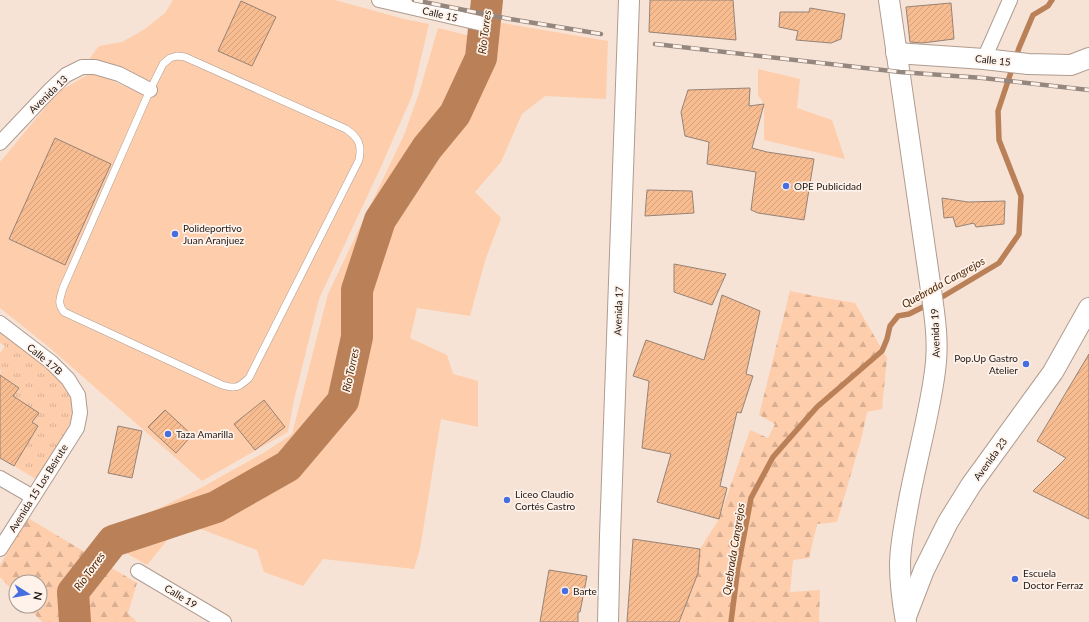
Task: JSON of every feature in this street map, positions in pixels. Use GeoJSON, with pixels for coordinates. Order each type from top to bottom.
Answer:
{"type":"FeatureCollection","features":[{"type":"Feature","properties":{"kind":"main road","name":"Avenida 17"},"geometry":{"type":"LineString","coordinates":[[608,622],[629,0]]}},
{"type":"Feature","properties":{"kind":"main road","name":"Avenida 19"},"geometry":{"type":"LineString","coordinates":[[889,0],[932,290],[937,339],[931,400],[908,503],[902,544],[900,564],[906,620]]}},
{"type":"Feature","properties":{"kind":"main road","name":"Calle 15"},"geometry":{"type":"LineString","coordinates":[[896,53],[986,59],[1028,64],[1071,64],[1089,58]]}},
{"type":"Feature","properties":{"kind":"main road","name":"Avenida 23"},"geometry":{"type":"LineString","coordinates":[[906,620],[924,570],[948,522],[971,485],[1053,372],[1089,308]]}},
{"type":"Feature","properties":{"kind":"street","name":"Calle 15"},"geometry":{"type":"LineString","coordinates":[[379,0],[479,23]]}},
{"type":"Feature","properties":{"kind":"street"},"geometry":{"type":"LineString","coordinates":[[986,59],[1010,0]]}},
{"type":"Feature","properties":{"kind":"street","name":"Avenida 13"},"geometry":{"type":"LineString","coordinates":[[0,143],[66,75],[82,67],[95,67],[119,74],[150,90]]}},
{"type":"Feature","properties":{"kind":"street","name":"Calle 17B"},"geometry":{"type":"LineString","coordinates":[[0,323],[51,362],[68,378],[78,395],[80,413],[77,428]]}},
{"type":"Feature","properties":{"kind":"street","name":"Avenida 15 Los Beirute"},"geometry":{"type":"LineString","coordinates":[[0,549],[77,428]]}},
{"type":"Feature","properties":{"kind":"street"},"geometry":{"type":"LineString","coordinates":[[0,478],[33,497]]}},
{"type":"Feature","properties":{"kind":"street","name":"Calle 19"},"geometry":{"type":"LineString","coordinates":[[138,571],[224,622]]}},
{"type":"Feature","properties":{"kind":"lane"},"geometry":{"type":"LineString","coordinates":[[177,56],[184,57],[346,129],[354,135],[360,144],[361,152],[359,160],[249,378],[241,385],[231,388],[64,312],[60,306],[63,288],[150,90],[163,64],[170,58],[177,56]]}},
{"type":"Feature","properties":{"kind":"green space","name":"Polideportivo Juan Aranjuez"},"geometry":{"type":"Polygon","coordinates":[[[173,0],[335,0],[404,19],[429,24],[412,96],[380,169],[319,299],[294,400],[288,432],[202,481],[50,348],[0,308],[0,162],[58,92],[89,74],[104,77],[142,94],[87,62],[99,46],[122,42],[145,29],[165,13],[173,0]]]}},
{"type":"Feature","properties":{"kind":"green space"},"geometry":{"type":"Polygon","coordinates":[[[497,22],[608,41],[606,99],[545,96],[522,114],[501,162],[475,192],[501,218],[485,261],[470,316],[417,308],[410,338],[447,355],[453,374],[478,381],[478,427],[441,419],[420,549],[414,569],[323,559],[303,586],[264,572],[257,550],[182,522],[147,565],[107,542],[118,528],[199,489],[265,452],[292,434],[328,294],[404,135],[419,93],[438,28],[495,42],[497,22]]]}},
{"type":"Feature","properties":{"kind":"green space"},"geometry":{"type":"Polygon","coordinates":[[[758,69],[800,79],[797,108],[832,120],[845,159],[764,140],[764,104],[758,95],[758,69]]]}},
{"type":"Feature","properties":{"kind":"green space"},"geometry":{"type":"Polygon","coordinates":[[[790,291],[855,303],[887,358],[882,409],[867,412],[862,436],[837,522],[817,524],[809,558],[793,560],[790,592],[820,590],[820,622],[679,622],[698,573],[700,549],[719,519],[750,430],[768,438],[775,424],[759,415],[790,291]]]}},
{"type":"Feature","properties":{"kind":"green space"},"geometry":{"type":"Polygon","coordinates":[[[0,328],[59,377],[73,396],[76,411],[73,426],[39,481],[14,466],[38,426],[32,422],[38,413],[13,396],[19,388],[0,375],[0,353],[5,346],[0,343],[0,328]]]}},
{"type":"Feature","properties":{"kind":"green space"},"geometry":{"type":"Polygon","coordinates":[[[28,518],[137,583],[128,613],[137,622],[42,622],[34,614],[48,614],[48,574],[8,574],[8,586],[0,577],[0,565],[28,518]]]}},
{"type":"Feature","properties":{"kind":"building"},"geometry":{"type":"Polygon","coordinates":[[[650,0],[733,0],[736,40],[649,32],[650,0]]]}},
{"type":"Feature","properties":{"kind":"building"},"geometry":{"type":"Polygon","coordinates":[[[241,1],[276,17],[252,66],[218,51],[241,1]]]}},
{"type":"Feature","properties":{"kind":"building"},"geometry":{"type":"Polygon","coordinates":[[[951,3],[954,39],[922,43],[910,42],[906,7],[951,3]]]}},
{"type":"Feature","properties":{"kind":"building"},"geometry":{"type":"Polygon","coordinates":[[[810,8],[845,14],[841,39],[831,43],[796,40],[798,31],[779,27],[780,12],[809,12],[810,8]]]}},
{"type":"Feature","properties":{"kind":"building"},"geometry":{"type":"Polygon","coordinates":[[[750,88],[749,106],[764,104],[752,148],[767,152],[814,159],[804,220],[758,213],[751,210],[756,172],[707,164],[709,142],[685,136],[681,112],[688,90],[750,88]]]}},
{"type":"Feature","properties":{"kind":"building"},"geometry":{"type":"Polygon","coordinates":[[[55,138],[111,164],[65,265],[9,239],[55,138]]]}},
{"type":"Feature","properties":{"kind":"building"},"geometry":{"type":"Polygon","coordinates":[[[647,190],[692,191],[694,213],[645,216],[647,190]]]}},
{"type":"Feature","properties":{"kind":"building"},"geometry":{"type":"Polygon","coordinates":[[[942,198],[968,202],[1005,201],[1004,224],[976,227],[974,223],[956,227],[953,217],[944,218],[942,198]]]}},
{"type":"Feature","properties":{"kind":"building"},"geometry":{"type":"Polygon","coordinates":[[[674,264],[726,274],[712,305],[674,292],[674,264]]]}},
{"type":"Feature","properties":{"kind":"building"},"geometry":{"type":"Polygon","coordinates":[[[722,295],[760,311],[746,374],[753,376],[741,413],[737,412],[720,486],[727,488],[719,519],[657,502],[671,454],[642,448],[649,381],[633,376],[646,340],[704,360],[722,295]]]}},
{"type":"Feature","properties":{"kind":"building"},"geometry":{"type":"Polygon","coordinates":[[[1089,354],[1089,519],[1033,491],[1066,458],[1037,441],[1089,354]]]}},
{"type":"Feature","properties":{"kind":"building"},"geometry":{"type":"Polygon","coordinates":[[[0,375],[19,388],[13,396],[39,413],[32,422],[38,426],[14,466],[0,458],[0,375]]]}},
{"type":"Feature","properties":{"kind":"building"},"geometry":{"type":"Polygon","coordinates":[[[264,400],[285,427],[255,450],[234,424],[264,400]]]}},
{"type":"Feature","properties":{"kind":"building"},"geometry":{"type":"Polygon","coordinates":[[[165,410],[192,435],[176,453],[148,427],[165,410]]]}},
{"type":"Feature","properties":{"kind":"building"},"geometry":{"type":"Polygon","coordinates":[[[118,426],[142,431],[132,478],[108,473],[118,426]]]}},
{"type":"Feature","properties":{"kind":"building"},"geometry":{"type":"Polygon","coordinates":[[[633,539],[700,549],[698,573],[679,622],[627,622],[633,539]]]}},
{"type":"Feature","properties":{"kind":"building","name":"Barte"},"geometry":{"type":"Polygon","coordinates":[[[549,570],[587,576],[580,612],[578,612],[578,622],[540,622],[549,570]]]}},
{"type":"Feature","properties":{"kind":"waterway","name":"Río Torres"},"geometry":{"type":"LineString","coordinates":[[75,622],[73,592],[113,541],[216,507],[288,466],[343,401],[357,337],[357,290],[380,220],[427,148],[455,114],[481,58],[487,0]]}},
{"type":"Feature","properties":{"kind":"waterway","name":"Quebrada Cangrejos"},"geometry":{"type":"LineString","coordinates":[[937,300],[999,263],[1019,234],[1021,196],[999,140],[998,111],[1019,48],[1033,15],[1048,6],[1052,0]]}},
{"type":"Feature","properties":{"kind":"waterway","name":"Quebrada Cangrejos"},"geometry":{"type":"LineString","coordinates":[[731,622],[738,567],[751,498],[773,457],[817,407],[882,351],[890,326],[898,316],[909,314],[929,304]]}},
{"type":"Feature","properties":{"kind":"railway"},"geometry":{"type":"LineString","coordinates":[[414,0],[510,19],[601,34]]}},
{"type":"Feature","properties":{"kind":"railway"},"geometry":{"type":"LineString","coordinates":[[655,44],[900,72],[983,78],[1089,90]]}},
{"type":"Feature","properties":{"kind":"place","name":"OPE Publicidad"},"geometry":{"type":"Point","coordinates":[786,186]}},
{"type":"Feature","properties":{"kind":"place","name":"Polideportivo Juan Aranjuez"},"geometry":{"type":"Point","coordinates":[175,234]}},
{"type":"Feature","properties":{"kind":"place","name":"Pop.Up Gastro Atelier"},"geometry":{"type":"Point","coordinates":[1026,364]}},
{"type":"Feature","properties":{"kind":"place","name":"Taza Amarilla"},"geometry":{"type":"Point","coordinates":[168,434]}},
{"type":"Feature","properties":{"kind":"place","name":"Liceo Claudio Cortés Castro"},"geometry":{"type":"Point","coordinates":[507,500]}},
{"type":"Feature","properties":{"kind":"place","name":"Escuela Doctor Ferraz"},"geometry":{"type":"Point","coordinates":[1015,579]}},
{"type":"Feature","properties":{"kind":"place","name":"Barte"},"geometry":{"type":"Point","coordinates":[565,591]}}]}
